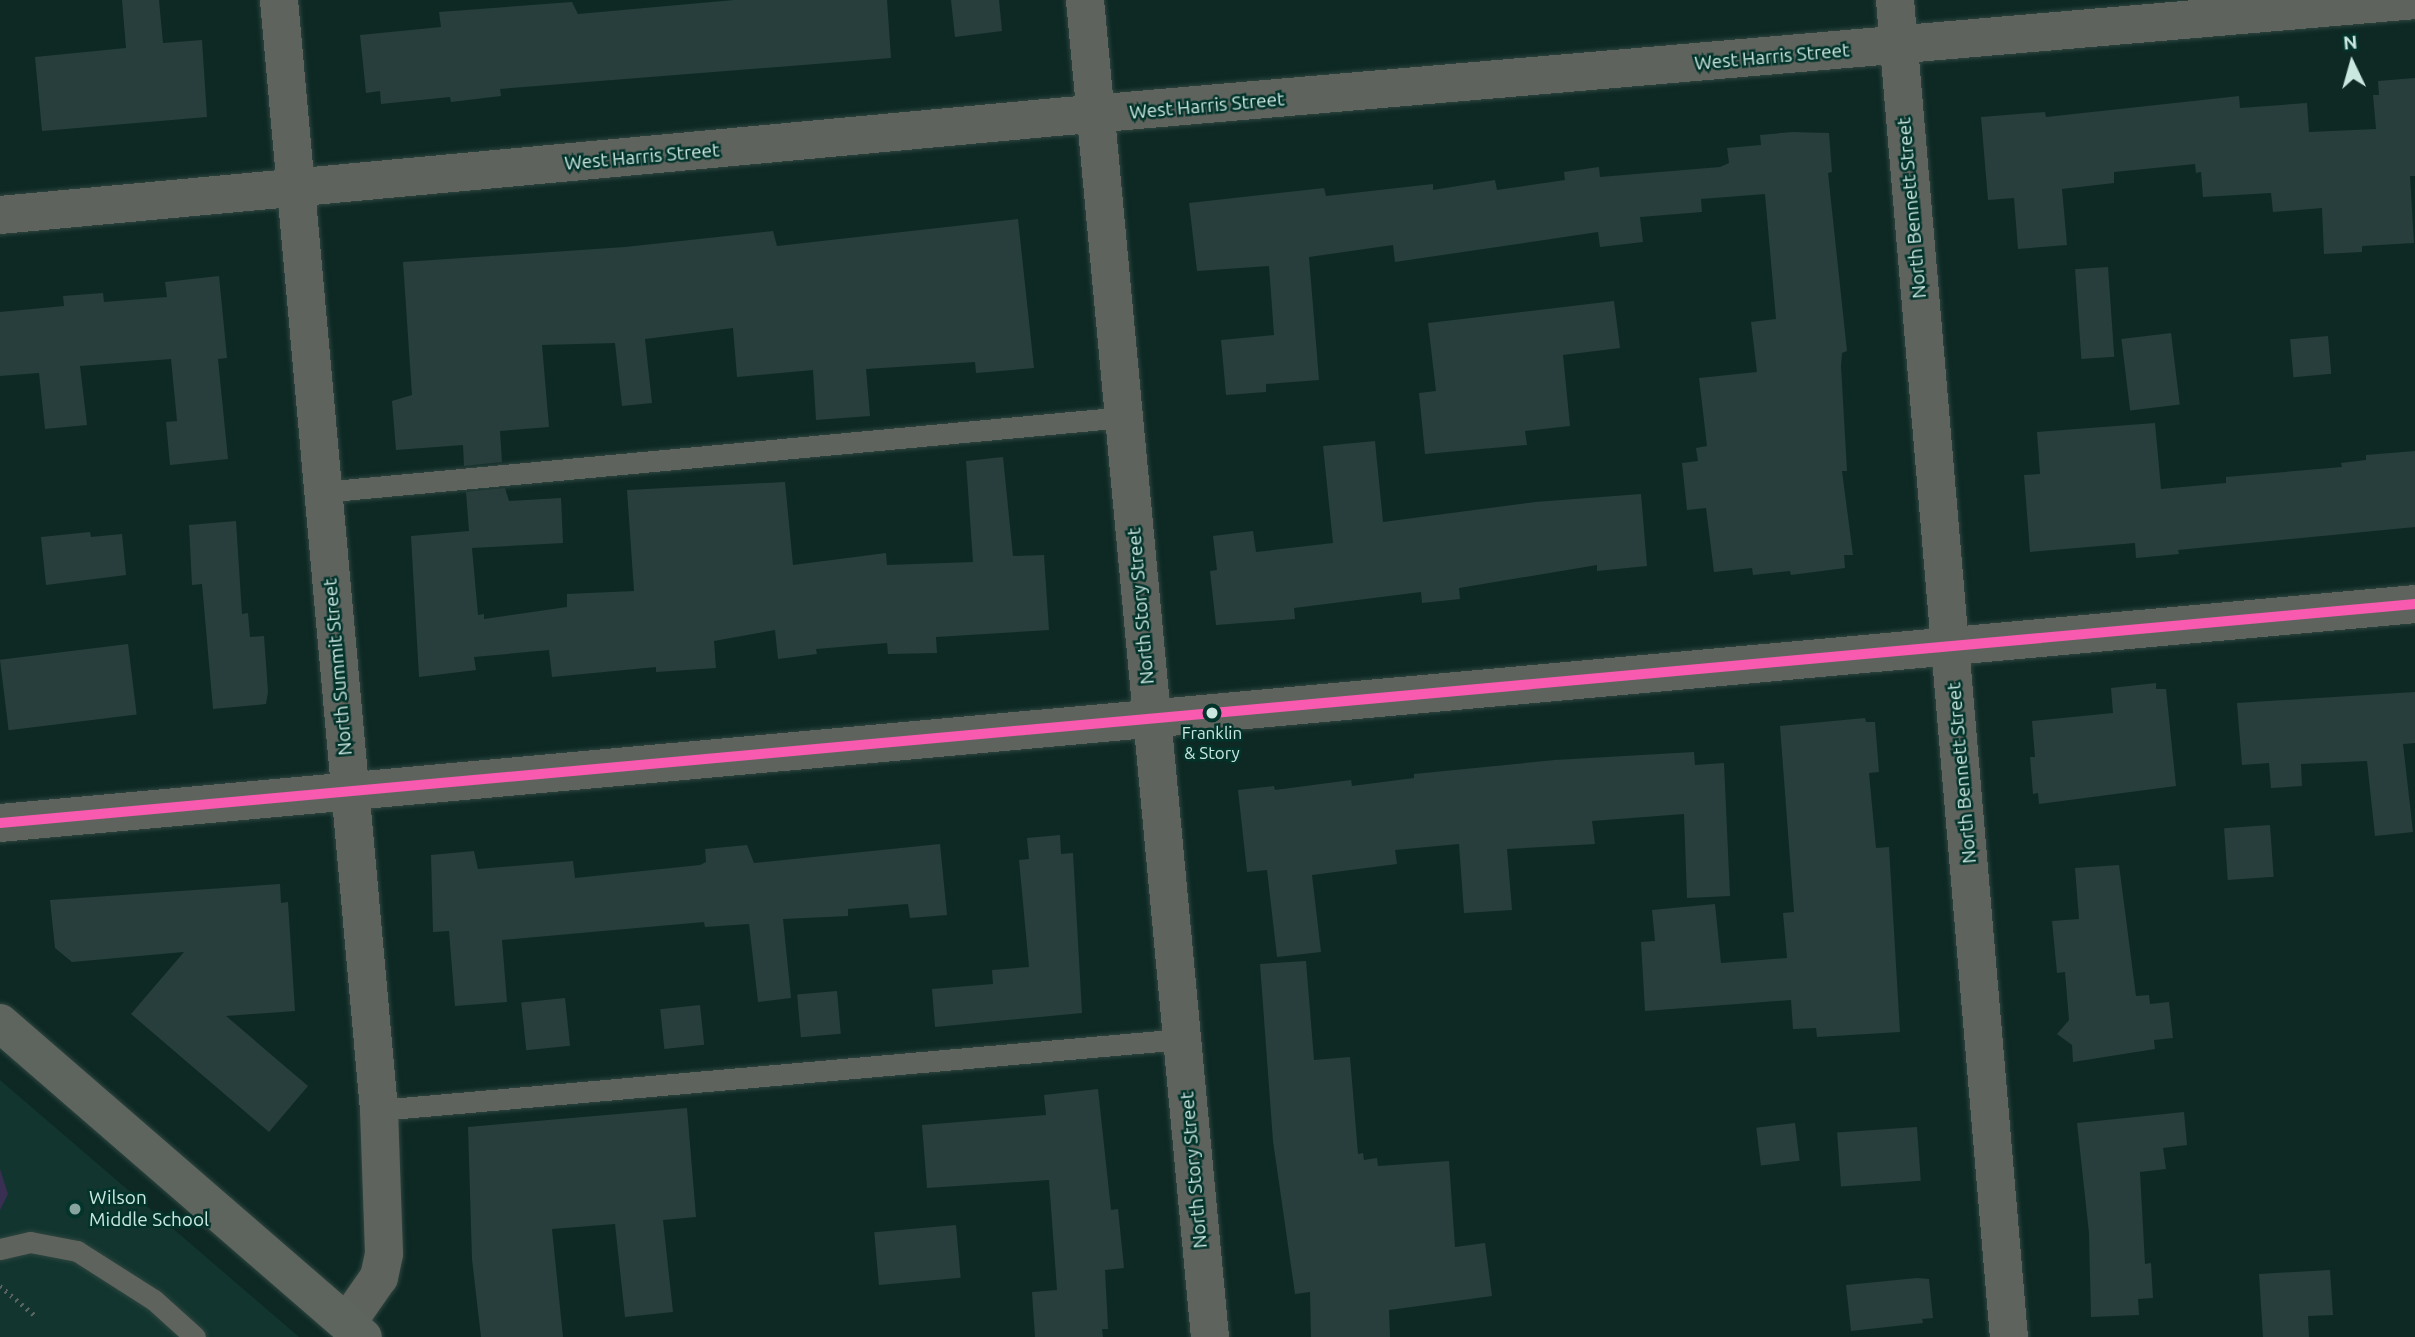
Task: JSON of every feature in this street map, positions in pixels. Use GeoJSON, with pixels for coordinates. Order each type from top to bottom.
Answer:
{"type":"FeatureCollection","features":[{"type":"Feature","properties":{"kind":"main road"},"geometry":{"type":"LineString","coordinates":[[0,1023],[355,1330]]}},
{"type":"Feature","properties":{"kind":"street","name":"North Summit Street"},"geometry":{"type":"LineString","coordinates":[[279,0],[380,1110],[384,1254],[379,1277],[355,1330]]}},
{"type":"Feature","properties":{"kind":"street","name":"North Story Street"},"geometry":{"type":"LineString","coordinates":[[1085,0],[1210,1337]]}},
{"type":"Feature","properties":{"kind":"street","name":"North Bennett Street"},"geometry":{"type":"LineString","coordinates":[[1895,0],[2009,1337]]}},
{"type":"Feature","properties":{"kind":"street","name":"West Harris Street"},"geometry":{"type":"LineString","coordinates":[[0,215],[1096,115],[2415,0]]}},
{"type":"Feature","properties":{"kind":"street"},"geometry":{"type":"LineString","coordinates":[[0,823],[2415,604]]}},
{"type":"Feature","properties":{"kind":"lane"},"geometry":{"type":"LineString","coordinates":[[322,492],[1124,417]]}},
{"type":"Feature","properties":{"kind":"lane"},"geometry":{"type":"LineString","coordinates":[[380,1110],[1182,1039]]}},
{"type":"Feature","properties":{"kind":"lane"},"geometry":{"type":"LineString","coordinates":[[0,1249],[30,1242],[77,1251],[154,1300],[195,1337]]}},
{"type":"Feature","properties":{"kind":"path"},"geometry":{"type":"LineString","coordinates":[[0,1286],[37,1317]]}},
{"type":"Feature","properties":{"kind":"shaded area","name":"Wilson Middle School"},"geometry":{"type":"Polygon","coordinates":[[[0,1080],[299,1337],[0,1337],[0,1080]]]}},
{"type":"Feature","properties":{"kind":"shaded area"},"geometry":{"type":"Polygon","coordinates":[[[0,1169],[8,1194],[0,1210],[0,1169]]]}},
{"type":"Feature","properties":{"kind":"building"},"geometry":{"type":"Polygon","coordinates":[[[122,0],[159,0],[163,43],[202,40],[207,117],[42,131],[35,57],[126,48],[122,0]]]}},
{"type":"Feature","properties":{"kind":"building"},"geometry":{"type":"Polygon","coordinates":[[[734,0],[887,0],[891,58],[500,89],[501,96],[451,102],[450,97],[381,104],[380,91],[366,93],[360,35],[441,27],[439,12],[572,2],[578,14],[734,0]]]}},
{"type":"Feature","properties":{"kind":"building"},"geometry":{"type":"Polygon","coordinates":[[[951,0],[999,0],[1002,31],[955,37],[951,0]]]}},
{"type":"Feature","properties":{"kind":"building"},"geometry":{"type":"Polygon","coordinates":[[[2415,78],[2415,176],[2410,176],[2414,243],[2362,246],[2362,252],[2324,254],[2322,208],[2273,212],[2271,193],[2203,197],[2201,172],[2196,173],[2195,164],[2114,172],[2114,183],[2062,189],[2067,245],[2018,249],[2014,198],[1988,200],[1981,117],[2045,112],[2046,117],[2239,96],[2240,108],[2307,103],[2309,132],[2376,129],[2373,95],[2379,95],[2378,81],[2415,78]]]}},
{"type":"Feature","properties":{"kind":"building"},"geometry":{"type":"Polygon","coordinates":[[[1829,133],[1832,172],[1828,173],[1847,351],[1842,353],[1841,366],[1847,471],[1842,471],[1853,555],[1844,555],[1845,568],[1791,575],[1790,571],[1753,575],[1752,568],[1714,572],[1706,508],[1687,510],[1682,463],[1698,461],[1696,448],[1707,446],[1699,378],[1757,372],[1751,322],[1776,319],[1765,194],[1701,199],[1702,212],[1640,217],[1643,242],[1600,247],[1598,232],[1395,262],[1393,245],[1309,257],[1319,380],[1266,384],[1266,392],[1226,395],[1221,340],[1274,335],[1269,266],[1197,271],[1189,203],[1324,188],[1326,196],[1433,184],[1433,190],[1495,180],[1497,190],[1565,180],[1564,172],[1599,167],[1600,177],[1720,167],[1729,163],[1727,148],[1761,145],[1760,135],[1829,133]]]}},
{"type":"Feature","properties":{"kind":"building"},"geometry":{"type":"Polygon","coordinates":[[[1018,219],[1034,368],[976,373],[975,362],[866,369],[870,416],[816,420],[813,370],[737,377],[733,328],[645,339],[652,403],[622,406],[615,343],[542,345],[549,427],[500,431],[502,462],[464,466],[463,445],[396,450],[392,401],[412,395],[403,262],[625,247],[773,231],[777,246],[1018,219]]]}},
{"type":"Feature","properties":{"kind":"building"},"geometry":{"type":"Polygon","coordinates":[[[2108,267],[2114,357],[2081,359],[2075,269],[2108,267]]]}},
{"type":"Feature","properties":{"kind":"building"},"geometry":{"type":"Polygon","coordinates":[[[219,276],[227,358],[218,359],[228,459],[170,465],[166,422],[177,421],[171,359],[80,366],[87,425],[45,429],[39,373],[0,376],[0,312],[64,306],[63,296],[103,293],[104,302],[167,297],[165,282],[219,276]]]}},
{"type":"Feature","properties":{"kind":"building"},"geometry":{"type":"Polygon","coordinates":[[[1614,301],[1620,348],[1563,355],[1570,426],[1525,431],[1527,445],[1425,454],[1419,393],[1436,391],[1428,323],[1614,301]]]}},
{"type":"Feature","properties":{"kind":"building"},"geometry":{"type":"Polygon","coordinates":[[[2171,333],[2180,404],[2130,411],[2121,339],[2171,333]]]}},
{"type":"Feature","properties":{"kind":"building"},"geometry":{"type":"Polygon","coordinates":[[[2328,336],[2331,374],[2293,377],[2290,339],[2328,336]]]}},
{"type":"Feature","properties":{"kind":"building"},"geometry":{"type":"Polygon","coordinates":[[[2155,423],[2161,489],[2226,483],[2226,477],[2342,467],[2341,463],[2366,460],[2366,455],[2415,451],[2415,527],[2178,550],[2179,554],[2136,558],[2135,543],[2030,552],[2024,475],[2040,474],[2037,432],[2155,423]]]}},
{"type":"Feature","properties":{"kind":"building"},"geometry":{"type":"Polygon","coordinates":[[[1375,441],[1383,522],[1535,502],[1641,494],[1647,566],[1597,571],[1597,565],[1459,588],[1460,599],[1422,603],[1421,592],[1294,608],[1295,619],[1216,625],[1210,571],[1217,570],[1213,536],[1253,531],[1256,552],[1333,543],[1323,446],[1375,441]]]}},
{"type":"Feature","properties":{"kind":"building"},"geometry":{"type":"Polygon","coordinates":[[[1003,457],[1013,556],[1044,555],[1049,630],[936,637],[937,653],[888,654],[887,643],[816,649],[817,654],[778,659],[775,630],[714,641],[716,668],[656,672],[656,667],[552,677],[549,650],[474,657],[476,670],[419,677],[411,536],[469,531],[466,492],[505,488],[509,501],[561,498],[563,543],[472,548],[478,615],[484,614],[484,619],[567,607],[567,594],[634,591],[627,490],[785,482],[793,565],[886,553],[887,565],[973,562],[966,461],[1003,457]]]}},
{"type":"Feature","properties":{"kind":"building"},"geometry":{"type":"Polygon","coordinates":[[[236,521],[242,614],[248,613],[250,637],[264,636],[268,692],[266,704],[213,709],[202,584],[192,585],[189,525],[236,521]]]}},
{"type":"Feature","properties":{"kind":"building"},"geometry":{"type":"Polygon","coordinates":[[[90,532],[91,537],[122,534],[126,575],[46,585],[41,537],[90,532]]]}},
{"type":"Feature","properties":{"kind":"building"},"geometry":{"type":"Polygon","coordinates":[[[128,644],[137,714],[9,730],[0,660],[128,644]]]}},
{"type":"Feature","properties":{"kind":"building"},"geometry":{"type":"Polygon","coordinates":[[[2156,683],[2156,689],[2166,689],[2176,786],[2039,804],[2038,793],[2033,794],[2030,757],[2035,757],[2032,721],[2113,713],[2111,688],[2156,683]]]}},
{"type":"Feature","properties":{"kind":"building"},"geometry":{"type":"Polygon","coordinates":[[[2415,692],[2415,743],[2403,744],[2413,832],[2375,836],[2367,761],[2301,764],[2302,786],[2271,788],[2269,763],[2242,765],[2237,703],[2415,692]]]}},
{"type":"Feature","properties":{"kind":"building"},"geometry":{"type":"Polygon","coordinates":[[[1865,718],[1866,722],[1875,722],[1879,772],[1869,773],[1876,848],[1889,847],[1900,1032],[1817,1037],[1816,1028],[1793,1029],[1791,1000],[1645,1011],[1641,942],[1655,941],[1652,910],[1715,904],[1721,963],[1787,958],[1783,913],[1794,912],[1780,726],[1865,718]]]}},
{"type":"Feature","properties":{"kind":"building"},"geometry":{"type":"Polygon","coordinates":[[[1694,752],[1695,765],[1724,763],[1730,896],[1687,898],[1684,814],[1592,821],[1595,844],[1507,849],[1512,910],[1464,913],[1459,844],[1395,850],[1397,864],[1312,875],[1321,952],[1277,957],[1267,870],[1247,872],[1238,790],[1274,786],[1275,790],[1351,780],[1352,786],[1414,778],[1414,774],[1555,760],[1694,752]]]}},
{"type":"Feature","properties":{"kind":"building"},"geometry":{"type":"Polygon","coordinates":[[[2270,825],[2274,877],[2228,880],[2224,828],[2270,825]]]}},
{"type":"Feature","properties":{"kind":"building"},"geometry":{"type":"Polygon","coordinates":[[[1060,835],[1061,854],[1073,853],[1082,1013],[935,1027],[932,989],[993,984],[992,970],[1029,967],[1019,860],[1029,859],[1027,838],[1060,835]]]}},
{"type":"Feature","properties":{"kind":"building"},"geometry":{"type":"Polygon","coordinates":[[[940,844],[947,915],[910,918],[908,904],[848,909],[848,916],[783,919],[791,998],[758,1002],[749,924],[705,927],[704,922],[502,940],[507,1002],[455,1006],[449,931],[433,932],[431,855],[474,851],[478,869],[573,861],[575,878],[700,865],[706,862],[705,849],[747,845],[754,863],[940,844]]]}},
{"type":"Feature","properties":{"kind":"building"},"geometry":{"type":"Polygon","coordinates":[[[2119,865],[2136,996],[2149,995],[2150,1004],[2169,1002],[2173,1038],[2154,1040],[2155,1049],[2073,1062],[2072,1045],[2057,1034],[2069,1020],[2065,972],[2057,973],[2052,921],[2079,919],[2075,868],[2119,865]]]}},
{"type":"Feature","properties":{"kind":"building"},"geometry":{"type":"Polygon","coordinates":[[[280,884],[281,903],[288,902],[295,1011],[226,1016],[308,1086],[269,1132],[131,1014],[184,952],[72,962],[55,948],[50,900],[280,884]]]}},
{"type":"Feature","properties":{"kind":"building"},"geometry":{"type":"Polygon","coordinates":[[[1306,961],[1314,1060],[1350,1057],[1358,1154],[1363,1153],[1364,1160],[1377,1158],[1378,1166],[1449,1161],[1455,1247],[1485,1243],[1492,1296],[1389,1310],[1390,1337],[1311,1337],[1310,1292],[1295,1294],[1273,1141],[1260,964],[1306,961]]]}},
{"type":"Feature","properties":{"kind":"building"},"geometry":{"type":"Polygon","coordinates":[[[837,991],[841,1034],[801,1037],[797,994],[837,991]]]}},
{"type":"Feature","properties":{"kind":"building"},"geometry":{"type":"Polygon","coordinates":[[[565,998],[570,1046],[526,1050],[521,1003],[565,998]]]}},
{"type":"Feature","properties":{"kind":"building"},"geometry":{"type":"Polygon","coordinates":[[[700,1005],[704,1045],[664,1049],[660,1009],[700,1005]]]}},
{"type":"Feature","properties":{"kind":"building"},"geometry":{"type":"Polygon","coordinates":[[[1098,1089],[1111,1210],[1118,1209],[1124,1268],[1105,1270],[1108,1329],[1102,1329],[1103,1337],[1035,1337],[1032,1292],[1057,1290],[1049,1180],[927,1188],[922,1125],[1046,1115],[1044,1095],[1098,1089]]]}},
{"type":"Feature","properties":{"kind":"building"},"geometry":{"type":"Polygon","coordinates":[[[687,1108],[696,1217],[663,1220],[673,1312],[625,1317],[615,1224],[552,1229],[563,1337],[481,1337],[472,1259],[468,1127],[687,1108]]]}},
{"type":"Feature","properties":{"kind":"building"},"geometry":{"type":"Polygon","coordinates":[[[2184,1112],[2187,1145],[2163,1148],[2166,1169],[2140,1172],[2145,1264],[2151,1263],[2153,1298],[2138,1299],[2139,1315],[2091,1317],[2089,1233],[2077,1123],[2184,1112]]]}},
{"type":"Feature","properties":{"kind":"building"},"geometry":{"type":"Polygon","coordinates":[[[1795,1123],[1800,1161],[1761,1165],[1756,1128],[1795,1123]]]}},
{"type":"Feature","properties":{"kind":"building"},"geometry":{"type":"Polygon","coordinates":[[[1917,1127],[1921,1181],[1841,1186],[1837,1133],[1917,1127]]]}},
{"type":"Feature","properties":{"kind":"building"},"geometry":{"type":"Polygon","coordinates":[[[956,1225],[961,1278],[879,1285],[874,1232],[956,1225]]]}},
{"type":"Feature","properties":{"kind":"building"},"geometry":{"type":"Polygon","coordinates":[[[2330,1270],[2333,1315],[2308,1316],[2309,1337],[2263,1337],[2259,1274],[2330,1270]]]}},
{"type":"Feature","properties":{"kind":"building"},"geometry":{"type":"Polygon","coordinates":[[[1929,1279],[1933,1318],[1922,1319],[1923,1323],[1851,1331],[1846,1285],[1929,1279]]]}},
{"type":"Feature","properties":{"kind":"transit line"},"geometry":{"type":"LineString","coordinates":[[0,823],[2415,604]]}},
{"type":"Feature","properties":{"kind":"place","name":"Franklin & Story"},"geometry":{"type":"Point","coordinates":[1212,713]}},
{"type":"Feature","properties":{"kind":"place","name":"Wilson Middle School"},"geometry":{"type":"Point","coordinates":[75,1209]}}]}
